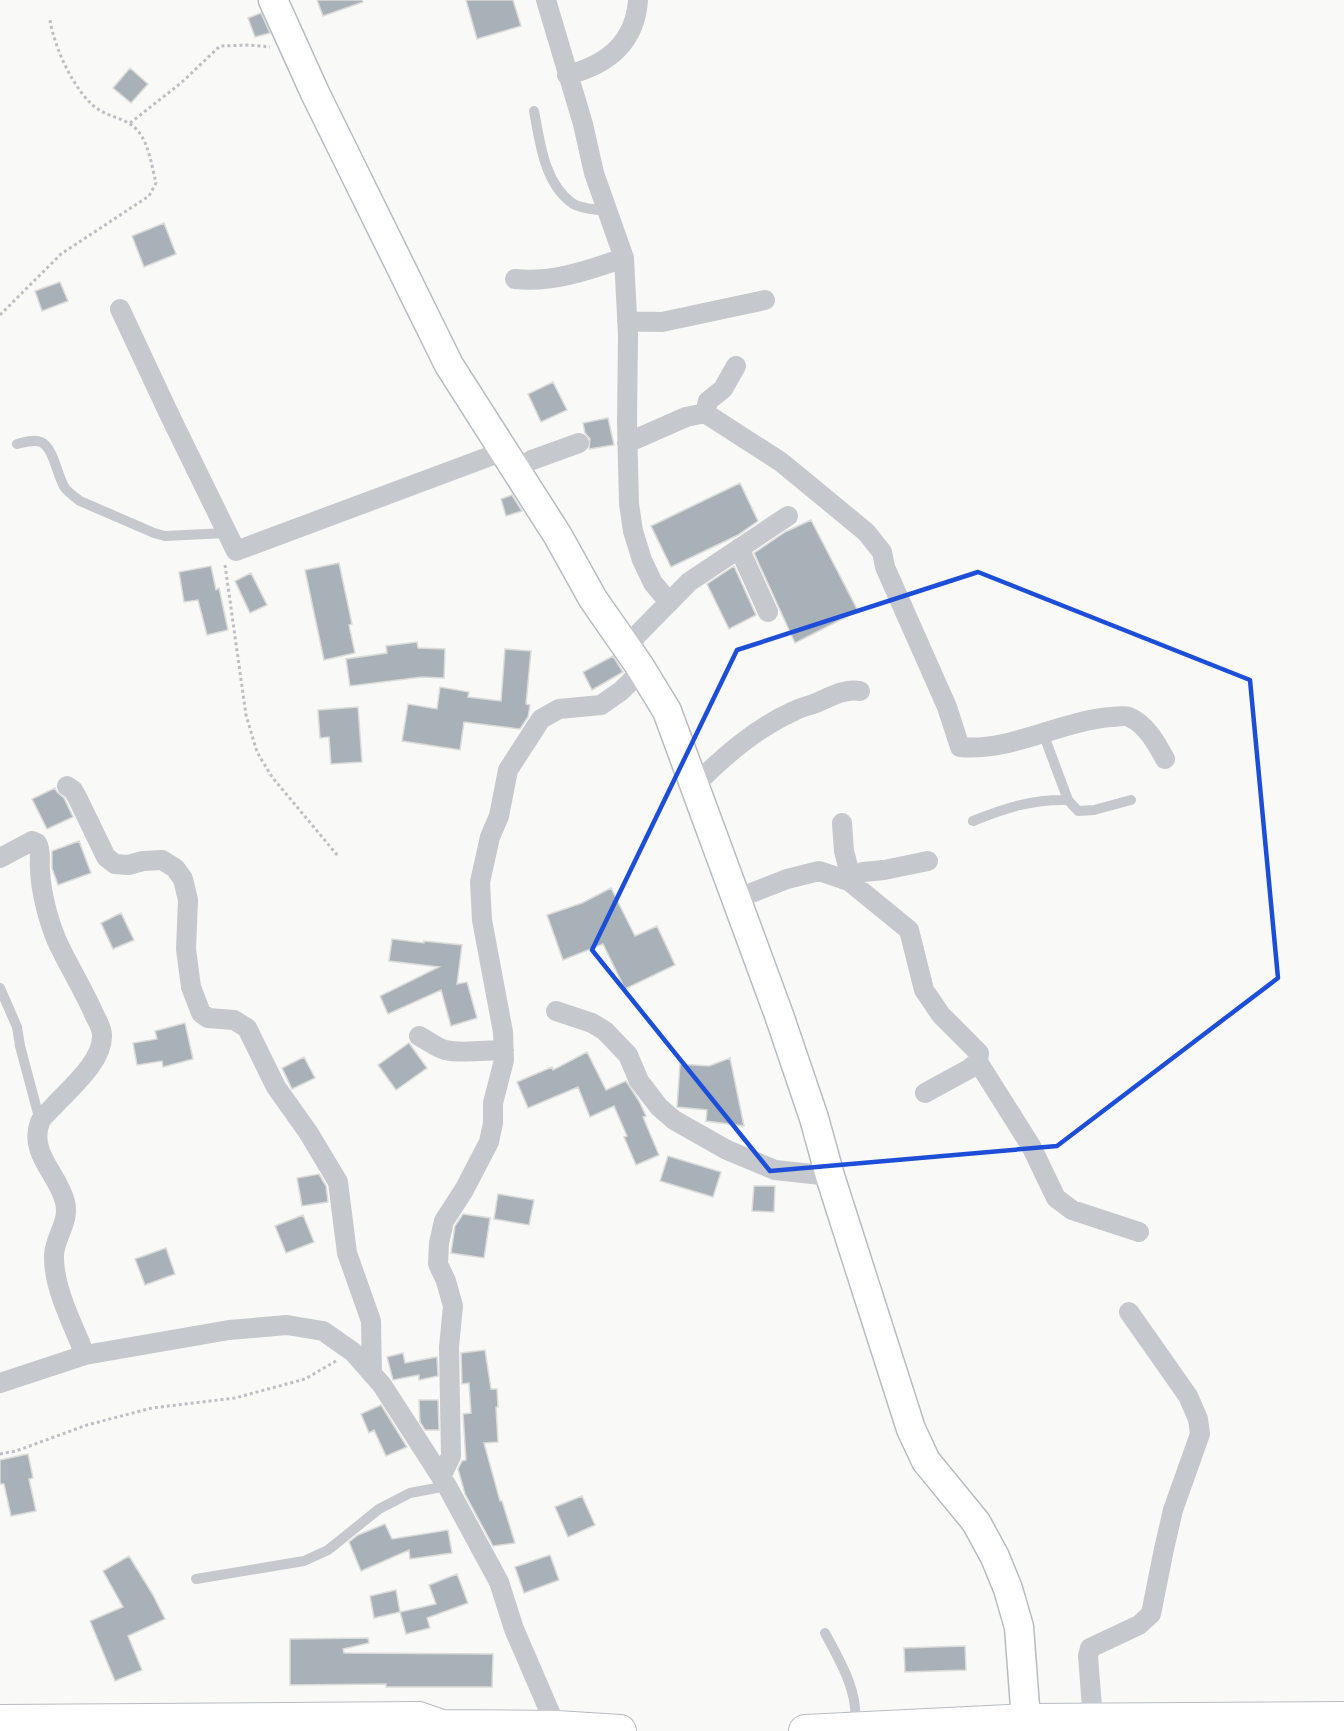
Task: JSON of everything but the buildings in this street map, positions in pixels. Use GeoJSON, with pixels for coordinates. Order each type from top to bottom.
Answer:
{"type":"FeatureCollection","features":[{"type":"Feature","properties":{"kind":"main road"},"geometry":{"type":"LineString","coordinates":[[0,1720],[419,1718],[436,1729],[620,1731]]}},
{"type":"Feature","properties":{"kind":"main road"},"geometry":{"type":"LineString","coordinates":[[805,1731],[1027,1726],[1093,1720],[1344,1718]]}},
{"type":"Feature","properties":{"kind":"street"},"geometry":{"type":"LineString","coordinates":[[273,0],[315,93],[449,365],[558,536],[593,599],[636,660],[667,711],[811,1108],[830,1176],[911,1429],[926,1461],[975,1522],[995,1557],[1008,1589],[1019,1628],[1027,1726]]}},
{"type":"Feature","properties":{"kind":"street"},"geometry":{"type":"LineString","coordinates":[[546,0],[583,124],[594,173],[624,258],[629,504],[633,531],[642,560],[653,583],[669,601]]}},
{"type":"Feature","properties":{"kind":"street"},"geometry":{"type":"LineString","coordinates":[[567,75],[579,72],[604,59],[626,41],[637,15],[638,0]]}},
{"type":"Feature","properties":{"kind":"street"},"geometry":{"type":"LineString","coordinates":[[515,279],[561,277],[624,258]]}},
{"type":"Feature","properties":{"kind":"street"},"geometry":{"type":"LineString","coordinates":[[627,321],[662,322],[765,300]]}},
{"type":"Feature","properties":{"kind":"street"},"geometry":{"type":"LineString","coordinates":[[120,309],[236,551],[510,460],[532,460],[579,443]]}},
{"type":"Feature","properties":{"kind":"street"},"geometry":{"type":"LineString","coordinates":[[705,414],[708,401],[723,388],[736,366]]}},
{"type":"Feature","properties":{"kind":"street"},"geometry":{"type":"LineString","coordinates":[[627,443],[686,417],[705,414],[781,462],[866,532],[882,552],[885,567],[947,707],[960,747],[995,745],[1095,718],[1126,716],[1132,718],[1151,735],[1165,759]]}},
{"type":"Feature","properties":{"kind":"street"},"geometry":{"type":"LineString","coordinates":[[444,1482],[451,1456],[449,1347],[453,1306],[446,1281],[438,1264],[444,1221],[464,1190],[489,1142],[493,1123],[493,1103],[504,1060],[504,1032],[482,920],[480,882],[490,837],[500,816],[508,770],[541,719],[559,710],[601,705],[621,691],[636,660],[636,636],[689,582],[788,516]]}},
{"type":"Feature","properties":{"kind":"street"},"geometry":{"type":"LineString","coordinates":[[739,548],[768,612]]}},
{"type":"Feature","properties":{"kind":"street"},"geometry":{"type":"LineString","coordinates":[[694,786],[742,742],[766,725],[796,710],[852,689],[860,691]]}},
{"type":"Feature","properties":{"kind":"street"},"geometry":{"type":"LineString","coordinates":[[67,786],[73,790],[78,799],[106,857],[115,864],[128,865],[162,860],[175,868],[183,879],[188,900],[186,949],[191,987],[201,1012],[208,1018],[234,1020],[247,1028],[276,1087],[308,1132],[338,1182],[347,1253],[371,1321],[372,1374]]}},
{"type":"Feature","properties":{"kind":"street"},"geometry":{"type":"LineString","coordinates":[[842,823],[844,851],[850,874],[847,881]]}},
{"type":"Feature","properties":{"kind":"street"},"geometry":{"type":"LineString","coordinates":[[0,858],[32,841],[37,843],[41,851],[40,870],[43,892],[56,940],[82,988],[102,1033],[100,1050],[92,1064],[40,1121],[39,1148],[43,1160],[61,1190],[67,1218],[54,1252],[54,1269],[85,1354]]}},
{"type":"Feature","properties":{"kind":"street"},"geometry":{"type":"LineString","coordinates":[[847,881],[863,872],[928,861]]}},
{"type":"Feature","properties":{"kind":"street"},"geometry":{"type":"LineString","coordinates":[[736,899],[787,879],[819,871],[847,881],[909,930],[924,990],[941,1015],[979,1053],[978,1062],[1031,1146],[1056,1198],[1072,1210],[1139,1232]]}},
{"type":"Feature","properties":{"kind":"street"},"geometry":{"type":"LineString","coordinates":[[556,1011],[592,1023],[605,1031],[628,1055],[639,1081],[659,1107],[674,1120],[727,1150],[775,1170],[830,1176]]}},
{"type":"Feature","properties":{"kind":"street"},"geometry":{"type":"LineString","coordinates":[[419,1036],[444,1050],[463,1052],[482,1049],[504,1050]]}},
{"type":"Feature","properties":{"kind":"street"},"geometry":{"type":"LineString","coordinates":[[925,1093],[978,1062]]}},
{"type":"Feature","properties":{"kind":"street"},"geometry":{"type":"LineString","coordinates":[[1093,1720],[1088,1656],[1090,1648],[1139,1625],[1152,1614],[1173,1510],[1200,1434],[1198,1419],[1188,1396],[1130,1312]]}},
{"type":"Feature","properties":{"kind":"street"},"geometry":{"type":"LineString","coordinates":[[0,1383],[85,1354],[229,1330],[287,1325],[323,1331],[353,1352],[372,1374],[413,1432],[444,1482],[499,1582],[514,1629],[557,1729]]}},
{"type":"Feature","properties":{"kind":"street"},"geometry":{"type":"LineString","coordinates":[[0,1720],[2,1731]]}},
{"type":"Feature","properties":{"kind":"lane"},"geometry":{"type":"LineString","coordinates":[[534,111],[543,158],[551,176],[565,196],[574,204],[609,211]]}},
{"type":"Feature","properties":{"kind":"lane"},"geometry":{"type":"LineString","coordinates":[[17,444],[33,440],[40,441],[50,450],[58,475],[70,493],[80,501],[154,533],[178,536],[226,533]]}},
{"type":"Feature","properties":{"kind":"lane"},"geometry":{"type":"LineString","coordinates":[[1043,733],[1068,800],[1078,811],[1094,810],[1131,800]]}},
{"type":"Feature","properties":{"kind":"lane"},"geometry":{"type":"LineString","coordinates":[[973,821],[1011,806],[1042,800],[1068,800]]}},
{"type":"Feature","properties":{"kind":"lane"},"geometry":{"type":"LineString","coordinates":[[0,988],[17,1027],[40,1121]]}},
{"type":"Feature","properties":{"kind":"lane"},"geometry":{"type":"LineString","coordinates":[[196,1579],[304,1561],[328,1550],[379,1509],[410,1493],[444,1482]]}},
{"type":"Feature","properties":{"kind":"lane"},"geometry":{"type":"LineString","coordinates":[[825,1633],[844,1668],[856,1711],[854,1729]]}},
{"type":"Feature","properties":{"kind":"path"},"geometry":{"type":"LineString","coordinates":[[0,315],[61,254],[148,196],[156,183],[142,137],[130,123],[100,111],[82,94],[52,34],[50,20]]}},
{"type":"Feature","properties":{"kind":"path"},"geometry":{"type":"LineString","coordinates":[[130,123],[181,83],[220,46],[278,47],[292,41]]}},
{"type":"Feature","properties":{"kind":"path"},"geometry":{"type":"LineString","coordinates":[[236,551],[225,563],[246,715],[257,753],[272,777],[339,855]]}},
{"type":"Feature","properties":{"kind":"path"},"geometry":{"type":"LineString","coordinates":[[0,1454],[16,1451],[87,1425],[152,1408],[235,1398],[305,1379],[353,1352]]}},
{"type":"Feature","properties":{"kind":"highlighted area"},"geometry":{"type":"Polygon","coordinates":[[[978,572],[1250,680],[1278,978],[1057,1146],[770,1171],[592,950],[737,650],[978,572]]]}}]}
